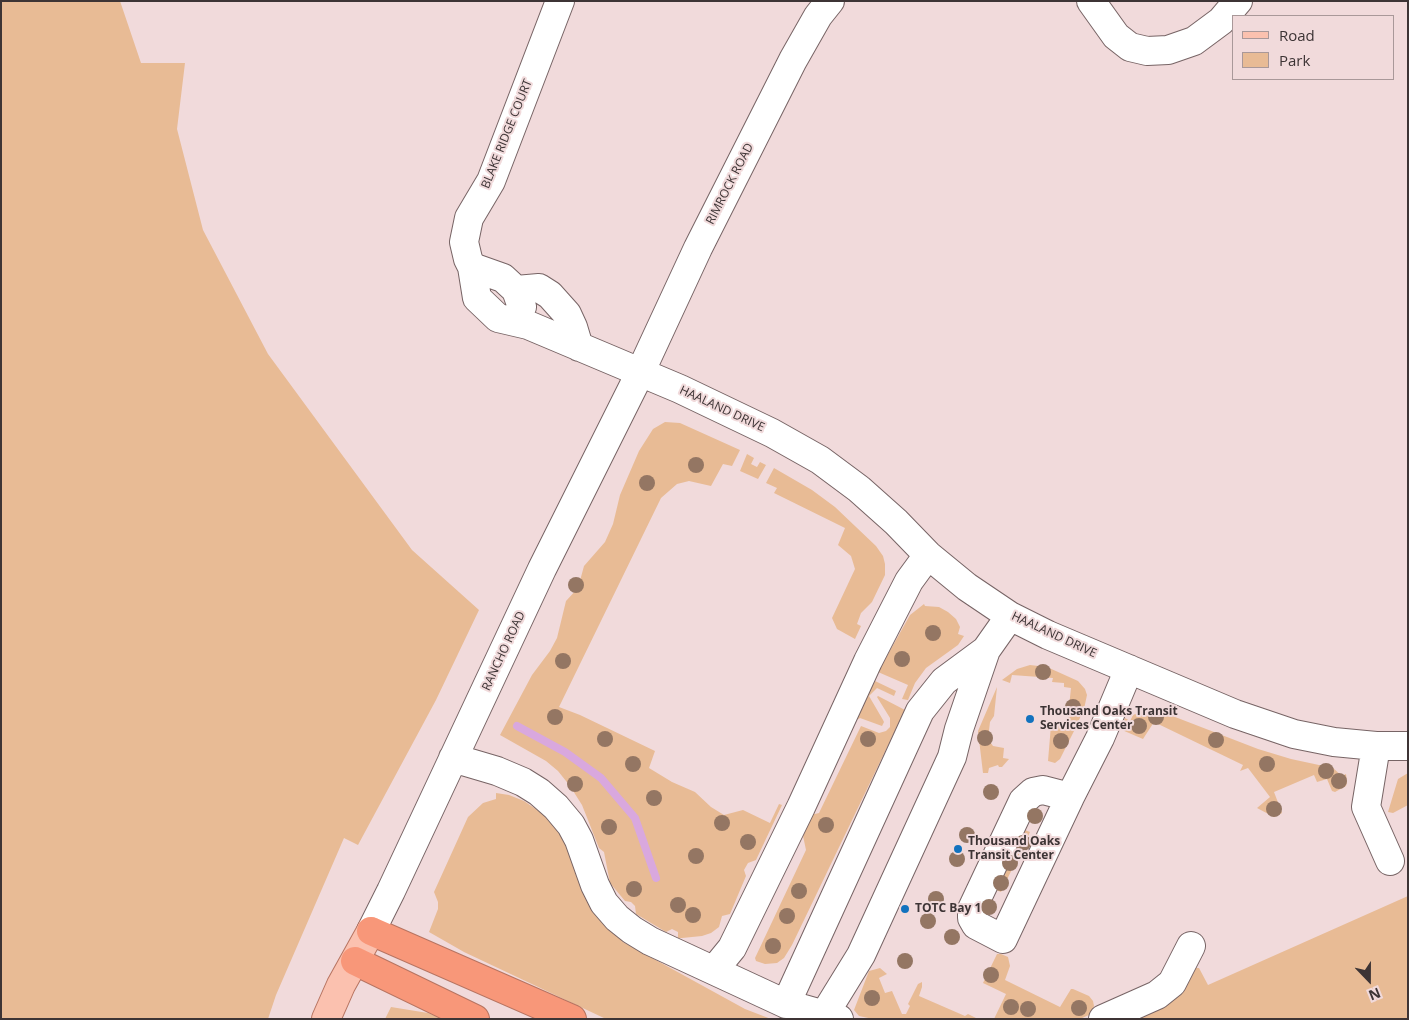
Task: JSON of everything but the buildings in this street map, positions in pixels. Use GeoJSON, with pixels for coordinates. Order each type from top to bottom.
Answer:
{"type":"FeatureCollection","features":[{"type":"Feature","properties":{"kind":"highway"},"geometry":{"type":"LineString","coordinates":[[371,931],[572,1019]]}},
{"type":"Feature","properties":{"kind":"highway"},"geometry":{"type":"LineString","coordinates":[[355,961],[475,1019]]}},
{"type":"Feature","properties":{"kind":"main road"},"geometry":{"type":"LineString","coordinates":[[326,1019],[341,985],[371,931]]}},
{"type":"Feature","properties":{"kind":"street","name":"BLAKE RIDGE COURT"},"geometry":{"type":"LineString","coordinates":[[560,1],[491,182],[469,218],[464,242],[472,267],[477,298],[498,318],[528,325],[640,373]]}},
{"type":"Feature","properties":{"kind":"street","name":"RIMROCK ROAD"},"geometry":{"type":"LineString","coordinates":[[640,373],[698,248],[789,68],[818,16],[830,1]]}},
{"type":"Feature","properties":{"kind":"street"},"geometry":{"type":"LineString","coordinates":[[1091,1],[1116,36],[1130,46],[1147,52],[1168,50],[1194,41],[1221,22],[1238,1]]}},
{"type":"Feature","properties":{"kind":"street"},"geometry":{"type":"LineString","coordinates":[[472,267],[502,278],[516,290],[528,325]]}},
{"type":"Feature","properties":{"kind":"street"},"geometry":{"type":"LineString","coordinates":[[516,290],[539,288],[550,295],[567,314],[579,347]]}},
{"type":"Feature","properties":{"kind":"street","name":"HAALAND DRIVE"},"geometry":{"type":"LineString","coordinates":[[640,373],[680,389],[772,433],[820,460],[859,489],[896,522],[928,555],[967,587],[1010,616],[1048,635],[1235,714],[1294,734],[1334,742],[1376,746],[1408,746]]}},
{"type":"Feature","properties":{"kind":"street","name":"RANCHO ROAD"},"geometry":{"type":"LineString","coordinates":[[371,931],[392,891],[542,569],[640,373]]}},
{"type":"Feature","properties":{"kind":"street"},"geometry":{"type":"LineString","coordinates":[[714,970],[732,948],[868,661],[909,581],[928,555]]}},
{"type":"Feature","properties":{"kind":"street"},"geometry":{"type":"LineString","coordinates":[[454,758],[523,782],[539,792],[556,807],[571,825],[579,840],[604,903],[617,918],[650,942],[786,1004],[832,1017],[952,757],[959,729],[986,650],[1010,616]]}},
{"type":"Feature","properties":{"kind":"street"},"geometry":{"type":"LineString","coordinates":[[786,1004],[920,711],[944,680],[986,650]]}},
{"type":"Feature","properties":{"kind":"street"},"geometry":{"type":"LineString","coordinates":[[1070,797],[1043,790],[1033,792],[1023,801],[972,910],[972,918],[976,926],[1003,940],[1070,797],[1100,738],[1129,670]]}},
{"type":"Feature","properties":{"kind":"street"},"geometry":{"type":"LineString","coordinates":[[1376,746],[1366,807],[1390,861]]}},
{"type":"Feature","properties":{"kind":"street"},"geometry":{"type":"LineString","coordinates":[[1110,1016],[1157,995],[1172,983],[1191,946]]}},
{"type":"Feature","properties":{"kind":"green space"},"geometry":{"type":"Polygon","coordinates":[[[1,1],[120,1],[141,63],[185,63],[177,129],[203,230],[268,354],[412,550],[479,610],[436,700],[358,845],[344,838],[276,995],[268,1019],[1,1019],[1,1]]]}},
{"type":"Feature","properties":{"kind":"green space"},"geometry":{"type":"Polygon","coordinates":[[[665,422],[680,423],[740,450],[732,466],[723,464],[711,486],[689,481],[677,484],[661,498],[559,707],[655,751],[649,768],[672,782],[695,792],[711,807],[724,815],[743,810],[770,823],[779,804],[782,805],[756,860],[748,863],[744,870],[746,876],[730,914],[722,916],[719,927],[711,933],[682,938],[678,938],[678,932],[672,929],[666,932],[636,914],[635,906],[631,902],[625,901],[610,883],[604,852],[599,848],[582,805],[558,771],[546,761],[500,735],[532,675],[557,638],[566,601],[578,588],[584,566],[605,542],[613,524],[620,495],[639,451],[653,429],[665,422]]]}},
{"type":"Feature","properties":{"kind":"green space"},"geometry":{"type":"Polygon","coordinates":[[[747,454],[754,458],[751,464],[757,467],[760,462],[766,465],[758,479],[740,471],[747,454]]]}},
{"type":"Feature","properties":{"kind":"green space"},"geometry":{"type":"Polygon","coordinates":[[[774,468],[812,490],[835,507],[876,546],[883,556],[885,575],[872,602],[861,613],[857,624],[861,626],[855,639],[837,629],[832,618],[855,569],[851,556],[838,545],[845,528],[774,493],[777,488],[766,483],[774,468]]]}},
{"type":"Feature","properties":{"kind":"green space"},"geometry":{"type":"Polygon","coordinates":[[[924,604],[925,606],[939,607],[948,612],[956,619],[960,627],[958,634],[964,636],[958,645],[926,668],[915,683],[908,700],[902,699],[908,685],[878,672],[910,615],[924,604]]]}},
{"type":"Feature","properties":{"kind":"green space"},"geometry":{"type":"Polygon","coordinates":[[[1030,665],[1047,667],[1078,681],[1085,689],[1087,695],[1084,709],[1074,731],[1060,759],[1055,763],[1048,761],[1051,725],[1067,726],[1071,688],[1064,687],[1064,683],[1052,682],[1053,678],[1012,675],[1010,683],[1002,680],[1017,669],[1030,665]]]}},
{"type":"Feature","properties":{"kind":"green space"},"geometry":{"type":"Polygon","coordinates":[[[875,681],[896,691],[894,696],[877,688],[869,696],[884,722],[882,726],[860,718],[855,721],[875,681]]]}},
{"type":"Feature","properties":{"kind":"green space"},"geometry":{"type":"Polygon","coordinates":[[[997,687],[994,716],[990,722],[988,739],[993,746],[1004,748],[1003,758],[1009,759],[1002,767],[998,765],[989,768],[988,773],[983,773],[978,731],[997,687]]]}},
{"type":"Feature","properties":{"kind":"green space"},"geometry":{"type":"Polygon","coordinates":[[[878,696],[905,710],[792,945],[784,958],[777,963],[765,964],[756,961],[755,958],[806,850],[802,831],[811,812],[819,813],[861,726],[879,733],[886,731],[890,727],[890,718],[878,696]]]}},
{"type":"Feature","properties":{"kind":"green space"},"geometry":{"type":"Polygon","coordinates":[[[1147,709],[1157,710],[1258,749],[1291,759],[1333,768],[1342,776],[1346,774],[1346,786],[1335,792],[1332,791],[1327,779],[1317,782],[1314,775],[1274,792],[1282,813],[1274,817],[1257,808],[1270,797],[1248,768],[1240,771],[1243,765],[1154,722],[1143,739],[1122,730],[1121,726],[1125,718],[1130,721],[1133,715],[1147,709]]]}},
{"type":"Feature","properties":{"kind":"green space"},"geometry":{"type":"Polygon","coordinates":[[[1408,773],[1408,805],[1393,813],[1388,812],[1398,779],[1408,773]]]}},
{"type":"Feature","properties":{"kind":"green space"},"geometry":{"type":"Polygon","coordinates":[[[496,793],[509,795],[524,801],[546,816],[564,837],[593,905],[623,942],[745,1009],[771,1019],[606,1019],[464,952],[429,932],[438,909],[438,902],[434,892],[468,817],[483,803],[496,799],[496,793]]]}},
{"type":"Feature","properties":{"kind":"green space"},"geometry":{"type":"Polygon","coordinates":[[[1025,830],[1030,832],[1001,892],[996,890],[1025,830]]]}},
{"type":"Feature","properties":{"kind":"green space"},"geometry":{"type":"Polygon","coordinates":[[[1408,896],[1408,1019],[1133,1019],[1192,973],[1195,968],[1199,968],[1208,985],[1408,896]]]}},
{"type":"Feature","properties":{"kind":"green space"},"geometry":{"type":"Polygon","coordinates":[[[997,954],[1008,957],[1010,966],[1005,980],[1060,1007],[1071,989],[1073,989],[1089,996],[1093,1001],[1094,1006],[1091,1014],[1080,1019],[994,1019],[1006,994],[983,983],[997,954]]]}},
{"type":"Feature","properties":{"kind":"green space"},"geometry":{"type":"Polygon","coordinates":[[[880,968],[887,974],[879,978],[885,993],[892,991],[902,1014],[906,1014],[910,1006],[908,1004],[918,984],[922,982],[919,996],[965,1016],[968,1014],[978,1019],[873,1019],[859,1016],[854,1010],[869,971],[880,968]]]}},
{"type":"Feature","properties":{"kind":"green space"},"geometry":{"type":"Polygon","coordinates":[[[391,1007],[428,1013],[443,1019],[385,1019],[391,1007]]]}},
{"type":"Feature","properties":{"kind":"waterway"},"geometry":{"type":"LineString","coordinates":[[517,726],[565,752],[601,778],[635,818],[656,878]]}},
{"type":"Feature","properties":{"kind":"place","name":"Thousand Oaks Transit Services Center"},"geometry":{"type":"Point","coordinates":[1030,719]}},
{"type":"Feature","properties":{"kind":"place","name":"Thousand Oaks Transit Center"},"geometry":{"type":"Point","coordinates":[958,849]}},
{"type":"Feature","properties":{"kind":"place","name":"TOTC Bay 1"},"geometry":{"type":"Point","coordinates":[905,909]}}]}
